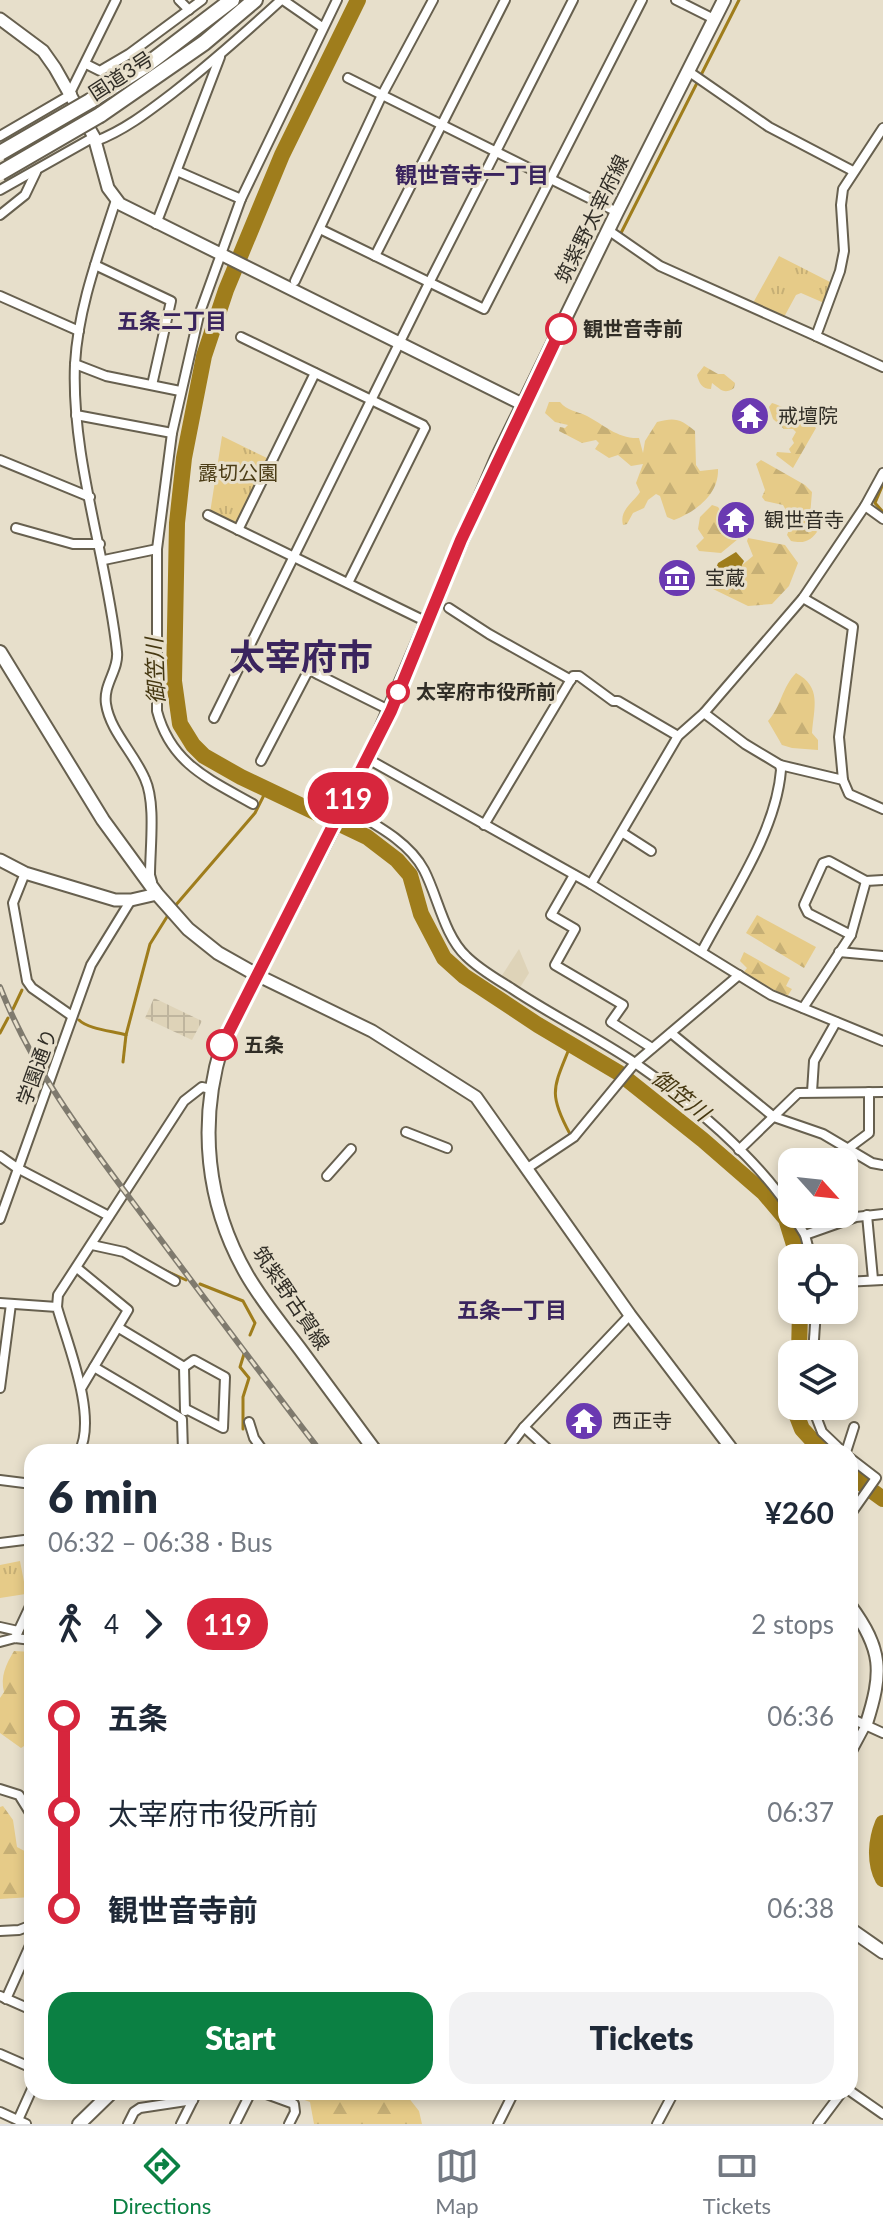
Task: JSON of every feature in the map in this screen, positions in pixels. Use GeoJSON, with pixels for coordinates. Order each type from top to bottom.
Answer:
{"type":"FeatureCollection","features":[{"type":"Feature","properties":{"kind":"highway","name":"国道3号"},"geometry":{"type":"LineString","coordinates":[[0,153],[148,64],[232,0]]}},
{"type":"Feature","properties":{"kind":"highway","name":"国道3号"},"geometry":{"type":"LineString","coordinates":[[0,173],[100,115],[204,43],[255,0]]}},
{"type":"Feature","properties":{"kind":"main road","name":"筑紫野太宰府線"},"geometry":{"type":"LineString","coordinates":[[257,975],[391,711],[491,472],[608,230],[696,75],[714,19],[724,0]]}},
{"type":"Feature","properties":{"kind":"main road"},"geometry":{"type":"LineString","coordinates":[[0,652],[103,820],[157,894],[188,929],[218,953],[257,975]]}},
{"type":"Feature","properties":{"kind":"main road","name":"筑紫野古賀線"},"geometry":{"type":"LineString","coordinates":[[257,975],[222,1045],[211,1089],[207,1131],[211,1179],[226,1232],[259,1293],[370,1444]]}},
{"type":"Feature","properties":{"kind":"main road"},"geometry":{"type":"LineString","coordinates":[[858,1935],[883,1952]]}},
{"type":"Feature","properties":{"kind":"main road"},"geometry":{"type":"LineString","coordinates":[[79,2124],[104,2100]]}},
{"type":"Feature","properties":{"kind":"street"},"geometry":{"type":"LineString","coordinates":[[0,136],[72,93],[116,0]]}},
{"type":"Feature","properties":{"kind":"street"},"geometry":{"type":"LineString","coordinates":[[179,0],[189,10]]}},
{"type":"Feature","properties":{"kind":"street"},"geometry":{"type":"LineString","coordinates":[[86,64],[100,71],[129,54],[202,0]]}},
{"type":"Feature","properties":{"kind":"street"},"geometry":{"type":"LineString","coordinates":[[0,190],[147,112],[220,56],[282,0],[322,27]]}},
{"type":"Feature","properties":{"kind":"street"},"geometry":{"type":"LineString","coordinates":[[253,804],[193,768],[171,746],[162,729],[157,711],[157,549],[172,433],[199,315],[241,199],[337,0]]}},
{"type":"Feature","properties":{"kind":"street"},"geometry":{"type":"LineString","coordinates":[[295,281],[382,95],[433,0]]}},
{"type":"Feature","properties":{"kind":"street"},"geometry":{"type":"LineString","coordinates":[[375,256],[505,0]]}},
{"type":"Feature","properties":{"kind":"street"},"geometry":{"type":"LineString","coordinates":[[214,718],[573,0]]}},
{"type":"Feature","properties":{"kind":"street"},"geometry":{"type":"LineString","coordinates":[[320,229],[484,309],[642,0]]}},
{"type":"Feature","properties":{"kind":"street"},"geometry":{"type":"LineString","coordinates":[[676,0],[714,19]]}},
{"type":"Feature","properties":{"kind":"street"},"geometry":{"type":"LineString","coordinates":[[0,19],[43,51],[72,93],[95,139],[105,181],[116,200],[156,224],[524,405]]}},
{"type":"Feature","properties":{"kind":"street"},"geometry":{"type":"LineString","coordinates":[[156,224],[220,56]]}},
{"type":"Feature","properties":{"kind":"street"},"geometry":{"type":"LineString","coordinates":[[696,75],[769,127],[853,171]]}},
{"type":"Feature","properties":{"kind":"street"},"geometry":{"type":"LineString","coordinates":[[348,78],[617,212]]}},
{"type":"Feature","properties":{"kind":"street"},"geometry":{"type":"LineString","coordinates":[[816,336],[844,251],[842,197],[853,171],[883,128]]}},
{"type":"Feature","properties":{"kind":"street"},"geometry":{"type":"LineString","coordinates":[[0,215],[25,195],[36,171]]}},
{"type":"Feature","properties":{"kind":"street"},"geometry":{"type":"LineString","coordinates":[[177,171],[241,199]]}},
{"type":"Feature","properties":{"kind":"street"},"geometry":{"type":"LineString","coordinates":[[0,860],[25,873],[115,900],[157,894],[150,875],[149,788],[107,706],[106,687],[118,659],[104,560],[76,415],[75,364],[79,331],[95,265],[116,200]]}},
{"type":"Feature","properties":{"kind":"street"},"geometry":{"type":"LineString","coordinates":[[608,230],[660,266],[883,367]]}},
{"type":"Feature","properties":{"kind":"street"},"geometry":{"type":"LineString","coordinates":[[95,265],[171,301],[152,385]]}},
{"type":"Feature","properties":{"kind":"street"},"geometry":{"type":"LineString","coordinates":[[0,296],[79,331]]}},
{"type":"Feature","properties":{"kind":"street"},"geometry":{"type":"LineString","coordinates":[[241,337],[425,428],[348,583]]}},
{"type":"Feature","properties":{"kind":"street"},"geometry":{"type":"LineString","coordinates":[[75,364],[106,376],[180,391]]}},
{"type":"Feature","properties":{"kind":"street"},"geometry":{"type":"LineString","coordinates":[[238,530],[315,373]]}},
{"type":"Feature","properties":{"kind":"street"},"geometry":{"type":"LineString","coordinates":[[76,415],[172,433]]}},
{"type":"Feature","properties":{"kind":"street"},"geometry":{"type":"LineString","coordinates":[[0,460],[90,497]]}},
{"type":"Feature","properties":{"kind":"street"},"geometry":{"type":"LineString","coordinates":[[591,884],[678,736],[704,713],[803,598],[865,506],[883,473]]}},
{"type":"Feature","properties":{"kind":"street"},"geometry":{"type":"LineString","coordinates":[[865,506],[883,519]]}},
{"type":"Feature","properties":{"kind":"street"},"geometry":{"type":"LineString","coordinates":[[208,515],[427,622]]}},
{"type":"Feature","properties":{"kind":"street"},"geometry":{"type":"LineString","coordinates":[[16,528],[73,544],[100,544]]}},
{"type":"Feature","properties":{"kind":"street"},"geometry":{"type":"LineString","coordinates":[[104,560],[157,549]]}},
{"type":"Feature","properties":{"kind":"street"},"geometry":{"type":"LineString","coordinates":[[803,598],[853,627],[839,737],[843,780],[849,794],[883,809]]}},
{"type":"Feature","properties":{"kind":"street"},"geometry":{"type":"LineString","coordinates":[[449,608],[571,680]]}},
{"type":"Feature","properties":{"kind":"street"},"geometry":{"type":"LineString","coordinates":[[261,761],[307,673],[312,671],[391,711]]}},
{"type":"Feature","properties":{"kind":"street"},"geometry":{"type":"LineString","coordinates":[[484,825],[573,676],[579,676],[613,701],[678,736]]}},
{"type":"Feature","properties":{"kind":"street"},"geometry":{"type":"LineString","coordinates":[[704,713],[745,744],[780,765],[843,780]]}},
{"type":"Feature","properties":{"kind":"street"},"geometry":{"type":"LineString","coordinates":[[368,759],[591,884],[771,995],[883,1041]]}},
{"type":"Feature","properties":{"kind":"street"},"geometry":{"type":"LineString","coordinates":[[702,951],[761,841],[780,790],[780,765]]}},
{"type":"Feature","properties":{"kind":"street"},"geometry":{"type":"LineString","coordinates":[[343,807],[389,834],[423,867],[458,947],[477,966],[634,1065],[692,1107],[778,1192]]}},
{"type":"Feature","properties":{"kind":"street"},"geometry":{"type":"LineString","coordinates":[[623,833],[651,851]]}},
{"type":"Feature","properties":{"kind":"street"},"geometry":{"type":"LineString","coordinates":[[851,935],[808,913],[804,905],[823,863],[829,861],[866,881],[883,880]]}},
{"type":"Feature","properties":{"kind":"street"},"geometry":{"type":"LineString","coordinates":[[25,873],[13,903],[27,981],[32,988],[72,1016]]}},
{"type":"Feature","properties":{"kind":"street"},"geometry":{"type":"LineString","coordinates":[[574,875],[551,915],[575,929],[555,965],[623,1005],[611,1022],[652,1048]]}},
{"type":"Feature","properties":{"kind":"street"},"geometry":{"type":"LineString","coordinates":[[803,1008],[851,935],[866,881]]}},
{"type":"Feature","properties":{"kind":"street","name":"学園通り"},"geometry":{"type":"LineString","coordinates":[[0,1219],[91,965],[131,900]]}},
{"type":"Feature","properties":{"kind":"street"},"geometry":{"type":"LineString","coordinates":[[839,952],[883,956]]}},
{"type":"Feature","properties":{"kind":"street"},"geometry":{"type":"LineString","coordinates":[[257,975],[372,1031],[469,1091],[630,1315],[728,1444]]}},
{"type":"Feature","properties":{"kind":"street"},"geometry":{"type":"LineString","coordinates":[[526,1169],[574,1137],[634,1065],[739,975]]}},
{"type":"Feature","properties":{"kind":"street"},"geometry":{"type":"LineString","coordinates":[[812,1092],[814,1061],[836,1022]]}},
{"type":"Feature","properties":{"kind":"street"},"geometry":{"type":"LineString","coordinates":[[671,1033],[774,1117],[823,1134],[846,1148]]}},
{"type":"Feature","properties":{"kind":"street"},"geometry":{"type":"LineString","coordinates":[[82,1444],[82,1387],[57,1307],[58,1295],[184,1101],[202,1087],[211,1089]]}},
{"type":"Feature","properties":{"kind":"street"},"geometry":{"type":"LineString","coordinates":[[869,1092],[869,1133]]}},
{"type":"Feature","properties":{"kind":"street"},"geometry":{"type":"LineString","coordinates":[[739,1150],[798,1093],[883,1092]]}},
{"type":"Feature","properties":{"kind":"street"},"geometry":{"type":"LineString","coordinates":[[406,1132],[447,1148]]}},
{"type":"Feature","properties":{"kind":"street"},"geometry":{"type":"LineString","coordinates":[[849,1148],[869,1133],[883,1134]]}},
{"type":"Feature","properties":{"kind":"street"},"geometry":{"type":"LineString","coordinates":[[327,1176],[351,1149]]}},
{"type":"Feature","properties":{"kind":"street"},"geometry":{"type":"LineString","coordinates":[[858,1155],[883,1165]]}},
{"type":"Feature","properties":{"kind":"street"},"geometry":{"type":"LineString","coordinates":[[0,1156],[109,1216]]}},
{"type":"Feature","properties":{"kind":"street"},"geometry":{"type":"LineString","coordinates":[[805,1235],[856,1217],[883,1214]]}},
{"type":"Feature","properties":{"kind":"street"},"geometry":{"type":"LineString","coordinates":[[867,1215],[873,1279]]}},
{"type":"Feature","properties":{"kind":"street"},"geometry":{"type":"LineString","coordinates":[[801,1228],[807,1244]]}},
{"type":"Feature","properties":{"kind":"street"},"geometry":{"type":"LineString","coordinates":[[92,1245],[124,1252],[175,1281]]}},
{"type":"Feature","properties":{"kind":"street"},"geometry":{"type":"LineString","coordinates":[[77,1268],[128,1310],[82,1387]]}},
{"type":"Feature","properties":{"kind":"street"},"geometry":{"type":"LineString","coordinates":[[858,1281],[883,1280]]}},
{"type":"Feature","properties":{"kind":"street"},"geometry":{"type":"LineString","coordinates":[[0,1303],[57,1307]]}},
{"type":"Feature","properties":{"kind":"street"},"geometry":{"type":"LineString","coordinates":[[0,1388],[11,1304]]}},
{"type":"Feature","properties":{"kind":"street"},"geometry":{"type":"LineString","coordinates":[[511,1444],[630,1315]]}},
{"type":"Feature","properties":{"kind":"street"},"geometry":{"type":"LineString","coordinates":[[119,1328],[184,1367]]}},
{"type":"Feature","properties":{"kind":"street"},"geometry":{"type":"LineString","coordinates":[[184,1367],[194,1360],[225,1377],[223,1428],[186,1409]]}},
{"type":"Feature","properties":{"kind":"street"},"geometry":{"type":"LineString","coordinates":[[94,1367],[182,1419]]}},
{"type":"Feature","properties":{"kind":"street"},"geometry":{"type":"LineString","coordinates":[[183,1444],[182,1419],[186,1409],[184,1367]]}},
{"type":"Feature","properties":{"kind":"street"},"geometry":{"type":"LineString","coordinates":[[817,1420],[822,1432],[835,1444]]}},
{"type":"Feature","properties":{"kind":"street"},"geometry":{"type":"LineString","coordinates":[[249,1422],[258,1444]]}},
{"type":"Feature","properties":{"kind":"street"},"geometry":{"type":"LineString","coordinates":[[524,1427],[542,1444]]}},
{"type":"Feature","properties":{"kind":"street"},"geometry":{"type":"LineString","coordinates":[[847,1444],[854,1427]]}},
{"type":"Feature","properties":{"kind":"street"},"geometry":{"type":"LineString","coordinates":[[858,1464],[876,1478],[858,1503]]}},
{"type":"Feature","properties":{"kind":"street"},"geometry":{"type":"LineString","coordinates":[[0,1480],[24,1483]]}},
{"type":"Feature","properties":{"kind":"street"},"geometry":{"type":"LineString","coordinates":[[0,1543],[24,1540]]}},
{"type":"Feature","properties":{"kind":"street"},"geometry":{"type":"LineString","coordinates":[[858,1616],[874,1639],[878,1660],[878,1694],[858,1740]]}},
{"type":"Feature","properties":{"kind":"street"},"geometry":{"type":"LineString","coordinates":[[0,1642],[16,1634],[24,1618]]}},
{"type":"Feature","properties":{"kind":"street"},"geometry":{"type":"LineString","coordinates":[[0,1627],[24,1637]]}},
{"type":"Feature","properties":{"kind":"street"},"geometry":{"type":"LineString","coordinates":[[858,1722],[883,1733]]}},
{"type":"Feature","properties":{"kind":"street"},"geometry":{"type":"LineString","coordinates":[[0,1789],[19,1795],[24,1803]]}},
{"type":"Feature","properties":{"kind":"street"},"geometry":{"type":"LineString","coordinates":[[0,1931],[24,1928]]}},
{"type":"Feature","properties":{"kind":"street"},"geometry":{"type":"LineString","coordinates":[[24,1956],[3,1997],[24,2006]]}},
{"type":"Feature","properties":{"kind":"street"},"geometry":{"type":"LineString","coordinates":[[0,2054],[24,2064]]}},
{"type":"Feature","properties":{"kind":"street"},"geometry":{"type":"LineString","coordinates":[[858,2097],[883,2114]]}},
{"type":"Feature","properties":{"kind":"street"},"geometry":{"type":"LineString","coordinates":[[0,2112],[22,2122],[29,2100]]}},
{"type":"Feature","properties":{"kind":"street"},"geometry":{"type":"LineString","coordinates":[[128,2124],[140,2108],[177,2100]]}},
{"type":"Feature","properties":{"kind":"street"},"geometry":{"type":"LineString","coordinates":[[181,2124],[193,2100]]}},
{"type":"Feature","properties":{"kind":"street"},"geometry":{"type":"LineString","coordinates":[[235,2124],[247,2100]]}},
{"type":"Feature","properties":{"kind":"street"},"geometry":{"type":"LineString","coordinates":[[283,2100],[294,2104],[295,2112],[289,2124]]}},
{"type":"Feature","properties":{"kind":"street"},"geometry":{"type":"LineString","coordinates":[[498,2124],[510,2100]]}},
{"type":"Feature","properties":{"kind":"street"},"geometry":{"type":"LineString","coordinates":[[657,2124],[670,2100]]}},
{"type":"Feature","properties":{"kind":"street"},"geometry":{"type":"LineString","coordinates":[[818,2124],[836,2100]]}},
{"type":"Feature","properties":{"kind":"shaded area"},"geometry":{"type":"Polygon","coordinates":[[[519,949],[529,973],[519,989],[501,977],[519,949]]]}},
{"type":"Feature","properties":{"kind":"shaded area"},"geometry":{"type":"Polygon","coordinates":[[[154,998],[202,1021],[192,1040],[145,1018],[154,998]]]}},
{"type":"Feature","properties":{"kind":"green space"},"geometry":{"type":"Polygon","coordinates":[[[779,256],[832,283],[824,303],[801,293],[796,295],[783,319],[753,303],[779,256]]]}},
{"type":"Feature","properties":{"kind":"green space"},"geometry":{"type":"Polygon","coordinates":[[[704,366],[724,374],[735,383],[734,388],[725,391],[712,383],[711,389],[703,387],[697,375],[704,366]]]}},
{"type":"Feature","properties":{"kind":"green space"},"geometry":{"type":"Polygon","coordinates":[[[549,402],[560,402],[618,434],[639,438],[643,453],[645,441],[657,422],[673,419],[682,422],[695,431],[696,465],[700,471],[718,469],[714,487],[697,507],[674,520],[667,517],[660,496],[656,494],[623,525],[625,511],[640,492],[636,483],[643,464],[631,466],[618,455],[609,458],[595,449],[599,443],[596,440],[582,443],[559,431],[560,427],[568,425],[555,422],[545,413],[549,402]]]}},
{"type":"Feature","properties":{"kind":"green space"},"geometry":{"type":"Polygon","coordinates":[[[772,403],[816,428],[793,468],[776,455],[777,452],[791,453],[789,449],[796,432],[784,429],[773,419],[769,407],[772,403]]]}},
{"type":"Feature","properties":{"kind":"green space","name":"露切公園"},"geometry":{"type":"Polygon","coordinates":[[[222,436],[269,459],[239,523],[233,525],[210,513],[222,436]]]}},
{"type":"Feature","properties":{"kind":"green space"},"geometry":{"type":"Polygon","coordinates":[[[761,460],[812,492],[810,516],[819,529],[810,539],[791,541],[787,535],[792,521],[783,505],[765,501],[762,497],[765,490],[756,464],[761,460]]]}},
{"type":"Feature","properties":{"kind":"green space"},"geometry":{"type":"Polygon","coordinates":[[[712,505],[718,507],[724,516],[733,519],[738,539],[721,553],[699,551],[696,546],[704,538],[698,529],[700,517],[712,505]]]}},
{"type":"Feature","properties":{"kind":"green space"},"geometry":{"type":"Polygon","coordinates":[[[748,538],[785,545],[798,563],[789,586],[772,604],[748,606],[711,588],[722,571],[735,571],[753,556],[748,538]]]}},
{"type":"Feature","properties":{"kind":"green space"},"geometry":{"type":"Polygon","coordinates":[[[796,673],[813,691],[812,733],[818,740],[818,750],[782,745],[768,721],[796,673]]]}},
{"type":"Feature","properties":{"kind":"green space"},"geometry":{"type":"Polygon","coordinates":[[[757,915],[816,947],[804,968],[746,933],[757,915]]]}},
{"type":"Feature","properties":{"kind":"green space"},"geometry":{"type":"Polygon","coordinates":[[[744,952],[790,978],[786,986],[792,989],[787,997],[743,973],[747,968],[740,961],[744,952]]]}},
{"type":"Feature","properties":{"kind":"green space"},"geometry":{"type":"Polygon","coordinates":[[[20,1561],[24,1594],[0,1598],[0,1565],[20,1561]]]}},
{"type":"Feature","properties":{"kind":"green space"},"geometry":{"type":"Polygon","coordinates":[[[14,1651],[24,1652],[24,1746],[21,1748],[0,1733],[0,1698],[4,1692],[6,1666],[14,1651]]]}},
{"type":"Feature","properties":{"kind":"green space"},"geometry":{"type":"Polygon","coordinates":[[[3,1806],[13,1820],[17,1847],[24,1851],[24,1898],[0,1899],[0,1807],[3,1806]]]}},
{"type":"Feature","properties":{"kind":"green space"},"geometry":{"type":"Polygon","coordinates":[[[304,2100],[410,2100],[419,2111],[422,2124],[314,2124],[310,2102],[304,2100]]]}},
{"type":"Feature","properties":{"kind":"water"},"geometry":{"type":"Polygon","coordinates":[[[736,552],[744,561],[740,569],[734,566],[729,576],[719,575],[716,568],[718,563],[736,552]]]}},
{"type":"Feature","properties":{"kind":"waterway","name":"御笠川"},"geometry":{"type":"LineString","coordinates":[[358,0],[282,155],[226,290],[204,356],[184,458],[177,523],[174,681],[180,724],[204,756],[367,837],[397,860],[410,875],[421,914],[444,958],[464,976],[538,1025],[619,1073],[703,1140],[764,1193],[786,1219],[794,1244]]}},
{"type":"Feature","properties":{"kind":"waterway"},"geometry":{"type":"LineString","coordinates":[[621,233],[739,0]]}},
{"type":"Feature","properties":{"kind":"waterway"},"geometry":{"type":"LineString","coordinates":[[814,340],[861,361]]}},
{"type":"Feature","properties":{"kind":"waterway"},"geometry":{"type":"LineString","coordinates":[[883,484],[875,503],[883,512]]}},
{"type":"Feature","properties":{"kind":"waterway"},"geometry":{"type":"LineString","coordinates":[[175,906],[255,813],[267,789]]}},
{"type":"Feature","properties":{"kind":"waterway"},"geometry":{"type":"LineString","coordinates":[[79,1020],[94,1028],[126,1035],[150,944],[170,912]]}},
{"type":"Feature","properties":{"kind":"waterway"},"geometry":{"type":"LineString","coordinates":[[13,1009],[22,990]]}},
{"type":"Feature","properties":{"kind":"waterway"},"geometry":{"type":"LineString","coordinates":[[0,1033],[8,1018]]}},
{"type":"Feature","properties":{"kind":"waterway"},"geometry":{"type":"LineString","coordinates":[[123,1062],[126,1035]]}},
{"type":"Feature","properties":{"kind":"waterway"},"geometry":{"type":"LineString","coordinates":[[570,1134],[558,1108],[556,1089],[571,1044]]}},
{"type":"Feature","properties":{"kind":"waterway"},"geometry":{"type":"LineString","coordinates":[[164,1270],[186,1280]]}},
{"type":"Feature","properties":{"kind":"waterway"},"geometry":{"type":"LineString","coordinates":[[200,1284],[243,1301],[255,1323],[250,1335]]}},
{"type":"Feature","properties":{"kind":"waterway","name":"御笠川"},"geometry":{"type":"LineString","coordinates":[[799,1340],[800,1324]]}},
{"type":"Feature","properties":{"kind":"waterway"},"geometry":{"type":"LineString","coordinates":[[243,1429],[243,1397],[249,1378],[240,1367],[244,1354]]}},
{"type":"Feature","properties":{"kind":"waterway","name":"御笠川"},"geometry":{"type":"LineString","coordinates":[[798,1420],[816,1444]]}},
{"type":"Feature","properties":{"kind":"waterway","name":"御笠川"},"geometry":{"type":"LineString","coordinates":[[858,1481],[883,1499]]}},
{"type":"Feature","properties":{"kind":"waterway","name":"御笠川"},"geometry":{"type":"LineString","coordinates":[[883,1823],[877,1851],[883,1879]]}},
{"type":"Feature","properties":{"kind":"railway"},"geometry":{"type":"LineString","coordinates":[[0,987],[30,1050],[87,1139],[315,1444]]}},
{"type":"Feature","properties":{"kind":"bus line","name":"119"},"geometry":{"type":"LineString","coordinates":[[222,1045],[391,711],[497,458],[561,329]]}},
{"type":"Feature","properties":{"kind":"place","name":"観世音寺前"},"geometry":{"type":"Point","coordinates":[561,329]}},
{"type":"Feature","properties":{"kind":"place","name":"戒壇院"},"geometry":{"type":"Point","coordinates":[750,416]}},
{"type":"Feature","properties":{"kind":"place","name":"観世音寺"},"geometry":{"type":"Point","coordinates":[736,520]}},
{"type":"Feature","properties":{"kind":"place","name":"宝蔵"},"geometry":{"type":"Point","coordinates":[677,578]}},
{"type":"Feature","properties":{"kind":"place","name":"太宰府市役所前"},"geometry":{"type":"Point","coordinates":[398,692]}},
{"type":"Feature","properties":{"kind":"place","name":"五条"},"geometry":{"type":"Point","coordinates":[222,1045]}},
{"type":"Feature","properties":{"kind":"place","name":"西正寺"},"geometry":{"type":"Point","coordinates":[584,1421]}},
{"type":"Feature","properties":{"kind":"district","name":"観世音寺一丁目"},"geometry":{"type":"Point","coordinates":[472,175]}},
{"type":"Feature","properties":{"kind":"district","name":"五条二丁目"},"geometry":{"type":"Point","coordinates":[172,321]}},
{"type":"Feature","properties":{"kind":"district","name":"太宰府市"},"geometry":{"type":"Point","coordinates":[301,657]}},
{"type":"Feature","properties":{"kind":"district","name":"五条一丁目"},"geometry":{"type":"Point","coordinates":[512,1310]}}]}
